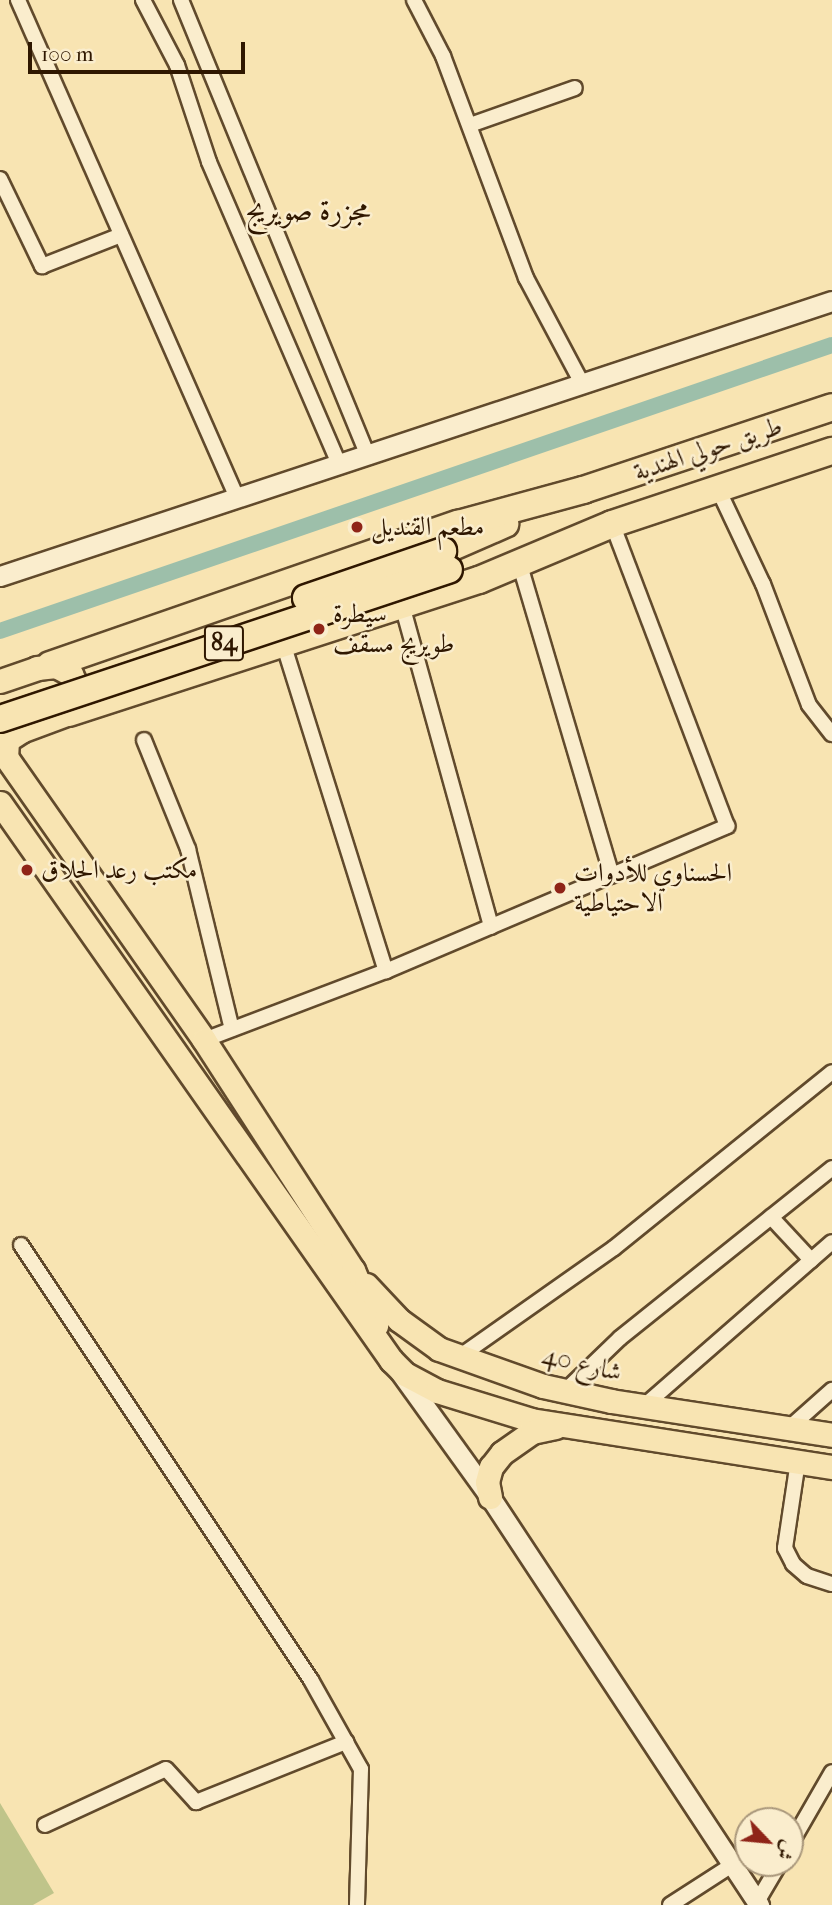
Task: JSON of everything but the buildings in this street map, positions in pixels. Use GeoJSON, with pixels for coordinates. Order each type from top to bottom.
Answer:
{"type":"FeatureCollection","features":[{"type":"Feature","properties":{"kind":"highway","name":"طريق حولي الهندية"},"geometry":{"type":"LineString","coordinates":[[583,490],[832,407]]}},
{"type":"Feature","properties":{"kind":"highway","name":"طريق حولي الهندية"},"geometry":{"type":"LineString","coordinates":[[601,528],[832,451]]}},
{"type":"Feature","properties":{"kind":"highway","name":"84"},"geometry":{"type":"LineString","coordinates":[[7,730],[446,560],[583,490]]}},
{"type":"Feature","properties":{"kind":"highway"},"geometry":{"type":"LineString","coordinates":[[50,665],[458,524],[583,490]]}},
{"type":"Feature","properties":{"kind":"highway","name":"84"},"geometry":{"type":"LineString","coordinates":[[0,704],[446,560],[601,528]]}},
{"type":"Feature","properties":{"kind":"highway"},"geometry":{"type":"LineString","coordinates":[[69,713],[479,580],[601,528]]}},
{"type":"Feature","properties":{"kind":"highway"},"geometry":{"type":"LineString","coordinates":[[95,650],[86,666],[86,678],[97,693],[115,698]]}},
{"type":"Feature","properties":{"kind":"main road"},"geometry":{"type":"LineString","coordinates":[[0,576],[238,500],[832,301]]}},
{"type":"Feature","properties":{"kind":"main road"},"geometry":{"type":"LineString","coordinates":[[0,681],[50,665],[66,670],[77,684],[77,701],[69,713],[7,730],[6,757],[204,1040],[353,1270],[391,1360],[405,1374],[437,1391],[531,1420],[832,1467]]}},
{"type":"Feature","properties":{"kind":"main road"},"geometry":{"type":"LineString","coordinates":[[0,803],[490,1497],[758,1903]]}},
{"type":"Feature","properties":{"kind":"main road","name":"شارع 40"},"geometry":{"type":"LineString","coordinates":[[353,1270],[399,1320],[423,1339],[458,1357],[565,1391],[832,1435]]}},
{"type":"Feature","properties":{"kind":"main road"},"geometry":{"type":"LineString","coordinates":[[490,1497],[487,1482],[491,1467],[502,1453],[532,1432],[565,1426]]}},
{"type":"Feature","properties":{"kind":"street"},"geometry":{"type":"LineString","coordinates":[[19,0],[238,500]]}},
{"type":"Feature","properties":{"kind":"street"},"geometry":{"type":"LineString","coordinates":[[143,0],[177,65],[209,162],[340,466]]}},
{"type":"Feature","properties":{"kind":"street"},"geometry":{"type":"LineString","coordinates":[[181,0],[368,457]]}},
{"type":"Feature","properties":{"kind":"street"},"geometry":{"type":"LineString","coordinates":[[414,0],[443,56],[526,278],[583,385]]}},
{"type":"Feature","properties":{"kind":"street"},"geometry":{"type":"LineString","coordinates":[[470,125],[575,88]]}},
{"type":"Feature","properties":{"kind":"street"},"geometry":{"type":"LineString","coordinates":[[0,179],[42,266],[121,235]]}},
{"type":"Feature","properties":{"kind":"street"},"geometry":{"type":"LineString","coordinates":[[718,489],[763,584],[810,705],[832,734]]}},
{"type":"Feature","properties":{"kind":"street"},"geometry":{"type":"LineString","coordinates":[[204,1040],[386,971],[727,826],[601,528]]}},
{"type":"Feature","properties":{"kind":"street"},"geometry":{"type":"LineString","coordinates":[[519,562],[612,875]]}},
{"type":"Feature","properties":{"kind":"street"},"geometry":{"type":"LineString","coordinates":[[401,605],[491,927]]}},
{"type":"Feature","properties":{"kind":"street"},"geometry":{"type":"LineString","coordinates":[[283,643],[386,971]]}},
{"type":"Feature","properties":{"kind":"street"},"geometry":{"type":"LineString","coordinates":[[144,740],[188,849],[232,1029]]}},
{"type":"Feature","properties":{"kind":"street"},"geometry":{"type":"LineString","coordinates":[[458,1357],[614,1248],[832,1072]]}},
{"type":"Feature","properties":{"kind":"street"},"geometry":{"type":"LineString","coordinates":[[565,1391],[620,1338],[832,1168]]}},
{"type":"Feature","properties":{"kind":"street"},"geometry":{"type":"LineString","coordinates":[[771,1217],[811,1260]]}},
{"type":"Feature","properties":{"kind":"street"},"geometry":{"type":"LineString","coordinates":[[644,1406],[832,1242]]}},
{"type":"Feature","properties":{"kind":"street"},"geometry":{"type":"LineString","coordinates":[[21,1245],[311,1680],[361,1769],[357,1905]]}},
{"type":"Feature","properties":{"kind":"street"},"geometry":{"type":"LineString","coordinates":[[788,1429],[832,1390]]}},
{"type":"Feature","properties":{"kind":"street"},"geometry":{"type":"LineString","coordinates":[[797,1461],[785,1548],[793,1564],[807,1576],[832,1584]]}},
{"type":"Feature","properties":{"kind":"street"},"geometry":{"type":"LineString","coordinates":[[46,1825],[166,1769],[196,1802],[346,1742]]}},
{"type":"Feature","properties":{"kind":"street"},"geometry":{"type":"LineString","coordinates":[[804,1821],[832,1772]]}},
{"type":"Feature","properties":{"kind":"street"},"geometry":{"type":"LineString","coordinates":[[670,1905],[732,1865]]}},
{"type":"Feature","properties":{"kind":"street"},"geometry":{"type":"LineString","coordinates":[[758,1903],[772,1877]]}},
{"type":"Feature","properties":{"kind":"green space"},"geometry":{"type":"Polygon","coordinates":[[[0,1803],[54,1893],[33,1905],[0,1905],[0,1803]]]}},
{"type":"Feature","properties":{"kind":"waterway"},"geometry":{"type":"LineString","coordinates":[[0,631],[832,345]]}},
{"type":"Feature","properties":{"kind":"place","name":"مطعم القنديل"},"geometry":{"type":"Point","coordinates":[357,527]}},
{"type":"Feature","properties":{"kind":"place","name":"سيطرة طويريج مسقف"},"geometry":{"type":"Point","coordinates":[319,629]}},
{"type":"Feature","properties":{"kind":"place","name":"مكتب رعد الحلاق"},"geometry":{"type":"Point","coordinates":[27,870]}},
{"type":"Feature","properties":{"kind":"place","name":"الحسناوي للأدوات الاحتياطية"},"geometry":{"type":"Point","coordinates":[560,888]}},
{"type":"Feature","properties":{"kind":"district","name":"مجزرة صويريج"},"geometry":{"type":"Point","coordinates":[308,211]}}]}
